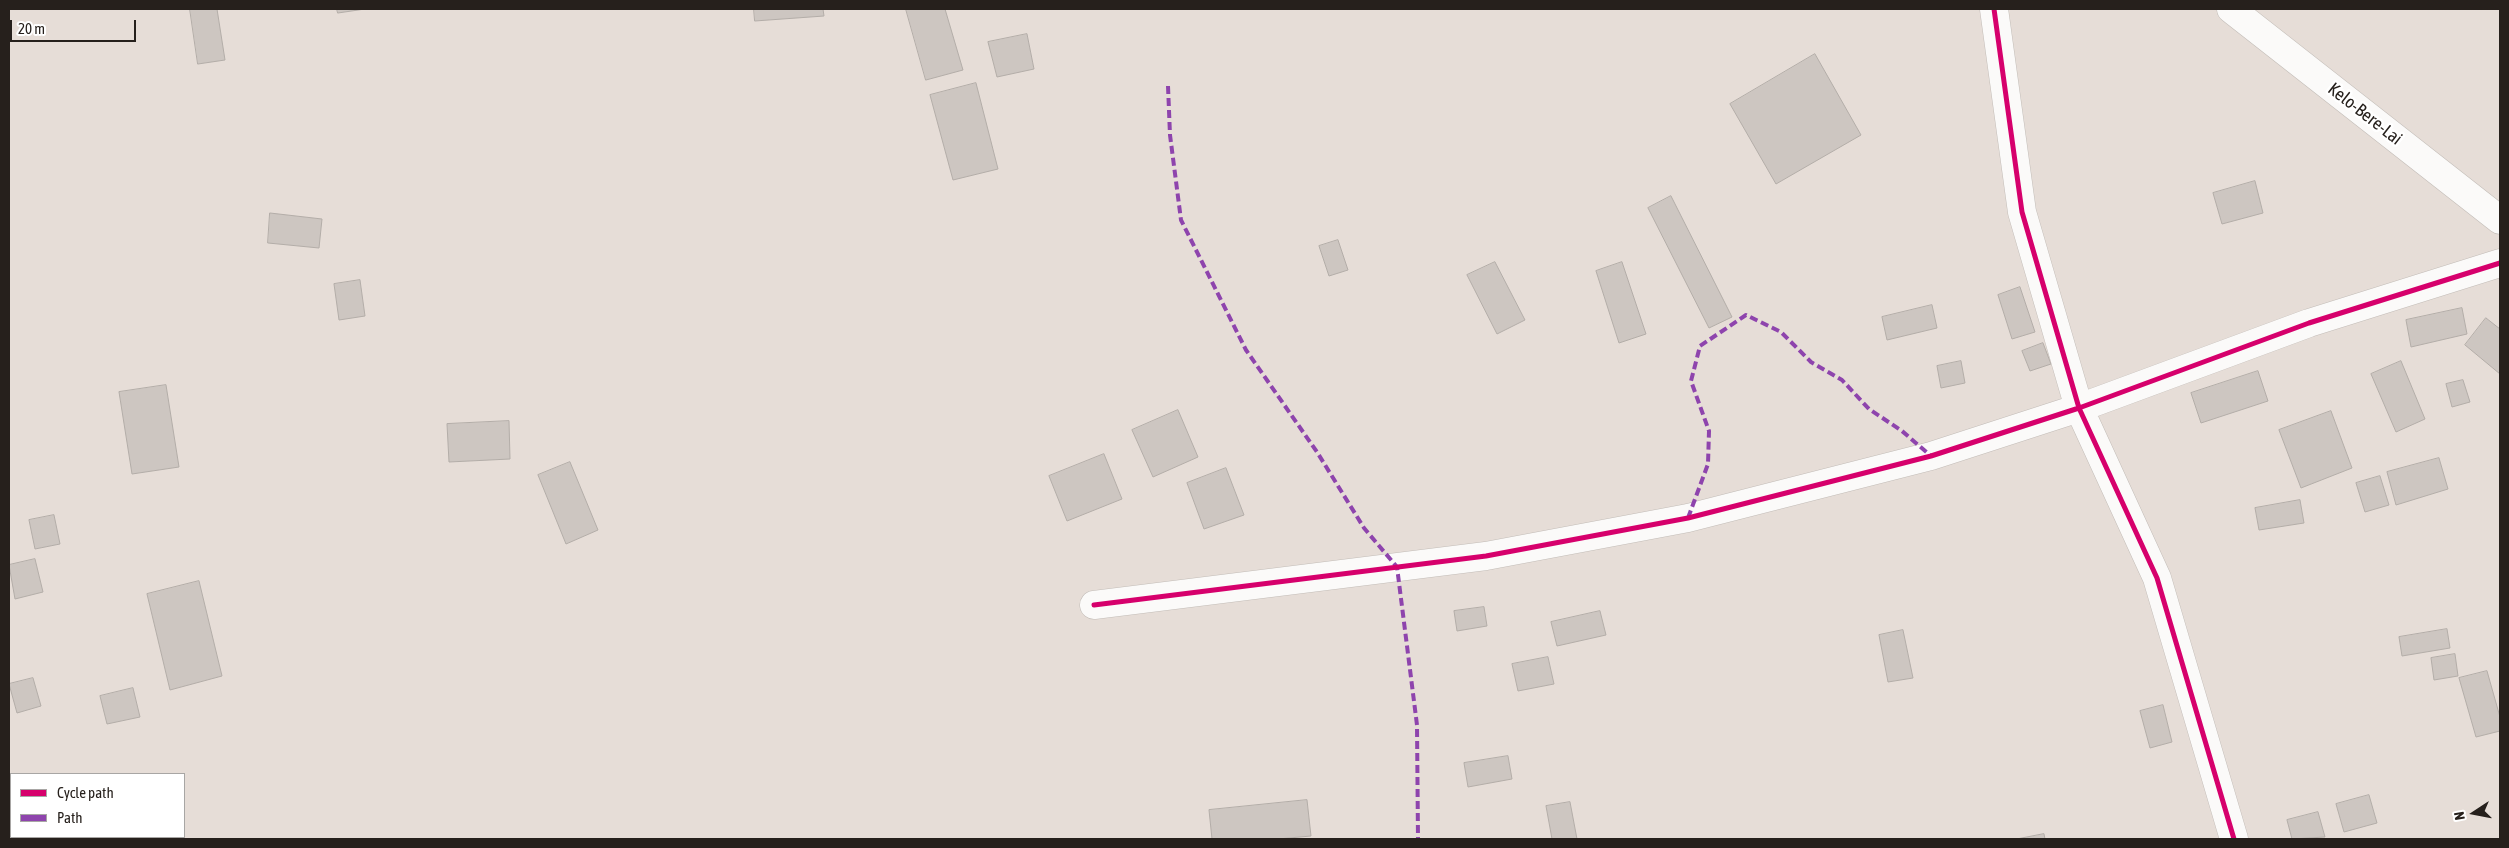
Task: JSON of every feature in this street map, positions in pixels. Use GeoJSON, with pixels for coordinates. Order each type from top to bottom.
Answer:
{"type":"FeatureCollection","features":[{"type":"Feature","properties":{"kind":"street"},"geometry":{"type":"LineString","coordinates":[[1994,9],[2022,212],[2079,408],[2157,578],[2234,839]]}},
{"type":"Feature","properties":{"kind":"street","name":"Kelo-Bere-Lai"},"geometry":{"type":"LineString","coordinates":[[2231,9],[2500,220]]}},
{"type":"Feature","properties":{"kind":"street"},"geometry":{"type":"LineString","coordinates":[[1094,605],[1486,556],[1688,518],[1931,456],[2079,408],[2309,323],[2500,263]]}},
{"type":"Feature","properties":{"kind":"building"},"geometry":{"type":"Polygon","coordinates":[[[190,9],[217,9],[225,60],[198,64],[190,9]]]}},
{"type":"Feature","properties":{"kind":"building"},"geometry":{"type":"Polygon","coordinates":[[[337,9],[365,9],[338,13],[337,9]]]}},
{"type":"Feature","properties":{"kind":"building"},"geometry":{"type":"Polygon","coordinates":[[[754,9],[823,9],[824,16],[755,21],[754,9]]]}},
{"type":"Feature","properties":{"kind":"building"},"geometry":{"type":"Polygon","coordinates":[[[906,9],[945,9],[963,70],[926,80],[906,9]]]}},
{"type":"Feature","properties":{"kind":"building"},"geometry":{"type":"Polygon","coordinates":[[[1027,34],[1034,69],[997,77],[988,42],[1027,34]]]}},
{"type":"Feature","properties":{"kind":"building"},"geometry":{"type":"Polygon","coordinates":[[[1815,54],[1861,135],[1776,184],[1730,104],[1815,54]]]}},
{"type":"Feature","properties":{"kind":"building"},"geometry":{"type":"Polygon","coordinates":[[[976,83],[998,169],[953,180],[930,95],[976,83]]]}},
{"type":"Feature","properties":{"kind":"building"},"geometry":{"type":"Polygon","coordinates":[[[2255,181],[2263,213],[2222,224],[2213,193],[2255,181]]]}},
{"type":"Feature","properties":{"kind":"building"},"geometry":{"type":"Polygon","coordinates":[[[1671,196],[1732,317],[1709,328],[1648,208],[1671,196]]]}},
{"type":"Feature","properties":{"kind":"building"},"geometry":{"type":"Polygon","coordinates":[[[270,213],[322,219],[319,248],[268,243],[270,213]]]}},
{"type":"Feature","properties":{"kind":"building"},"geometry":{"type":"Polygon","coordinates":[[[1338,240],[1348,270],[1329,276],[1319,246],[1338,240]]]}},
{"type":"Feature","properties":{"kind":"building"},"geometry":{"type":"Polygon","coordinates":[[[1495,262],[1525,320],[1497,334],[1467,275],[1495,262]]]}},
{"type":"Feature","properties":{"kind":"building"},"geometry":{"type":"Polygon","coordinates":[[[1622,262],[1646,334],[1619,343],[1596,271],[1622,262]]]}},
{"type":"Feature","properties":{"kind":"building"},"geometry":{"type":"Polygon","coordinates":[[[360,280],[365,316],[339,320],[334,284],[360,280]]]}},
{"type":"Feature","properties":{"kind":"building"},"geometry":{"type":"Polygon","coordinates":[[[2020,287],[2035,332],[2012,339],[1998,295],[2020,287]]]}},
{"type":"Feature","properties":{"kind":"building"},"geometry":{"type":"Polygon","coordinates":[[[1932,305],[1937,328],[1887,340],[1882,317],[1932,305]]]}},
{"type":"Feature","properties":{"kind":"building"},"geometry":{"type":"Polygon","coordinates":[[[2462,308],[2467,334],[2411,347],[2406,320],[2462,308]]]}},
{"type":"Feature","properties":{"kind":"building"},"geometry":{"type":"Polygon","coordinates":[[[2486,318],[2500,329],[2500,374],[2465,345],[2486,318]]]}},
{"type":"Feature","properties":{"kind":"building"},"geometry":{"type":"Polygon","coordinates":[[[2043,343],[2051,364],[2030,371],[2022,351],[2043,343]]]}},
{"type":"Feature","properties":{"kind":"building"},"geometry":{"type":"Polygon","coordinates":[[[1961,361],[1965,383],[1941,388],[1937,366],[1961,361]]]}},
{"type":"Feature","properties":{"kind":"building"},"geometry":{"type":"Polygon","coordinates":[[[2401,361],[2425,419],[2396,432],[2371,374],[2401,361]]]}},
{"type":"Feature","properties":{"kind":"building"},"geometry":{"type":"Polygon","coordinates":[[[2258,371],[2268,401],[2201,423],[2191,393],[2258,371]]]}},
{"type":"Feature","properties":{"kind":"building"},"geometry":{"type":"Polygon","coordinates":[[[2463,380],[2470,402],[2452,407],[2446,384],[2463,380]]]}},
{"type":"Feature","properties":{"kind":"building"},"geometry":{"type":"Polygon","coordinates":[[[166,385],[179,467],[132,474],[119,392],[166,385]]]}},
{"type":"Feature","properties":{"kind":"building"},"geometry":{"type":"Polygon","coordinates":[[[1178,410],[1198,457],[1153,477],[1132,430],[1178,410]]]}},
{"type":"Feature","properties":{"kind":"building"},"geometry":{"type":"Polygon","coordinates":[[[2331,411],[2352,468],[2301,488],[2279,430],[2331,411]]]}},
{"type":"Feature","properties":{"kind":"building"},"geometry":{"type":"Polygon","coordinates":[[[509,421],[510,459],[449,462],[447,424],[509,421]]]}},
{"type":"Feature","properties":{"kind":"building"},"geometry":{"type":"Polygon","coordinates":[[[1104,454],[1122,499],[1067,521],[1049,476],[1104,454]]]}},
{"type":"Feature","properties":{"kind":"building"},"geometry":{"type":"Polygon","coordinates":[[[2439,458],[2448,489],[2396,505],[2387,472],[2439,458]]]}},
{"type":"Feature","properties":{"kind":"building"},"geometry":{"type":"Polygon","coordinates":[[[570,462],[598,530],[566,544],[538,475],[570,462]]]}},
{"type":"Feature","properties":{"kind":"building"},"geometry":{"type":"Polygon","coordinates":[[[1226,468],[1244,515],[1204,529],[1187,483],[1226,468]]]}},
{"type":"Feature","properties":{"kind":"building"},"geometry":{"type":"Polygon","coordinates":[[[2380,476],[2389,505],[2365,512],[2356,483],[2380,476]]]}},
{"type":"Feature","properties":{"kind":"building"},"geometry":{"type":"Polygon","coordinates":[[[2300,500],[2304,523],[2259,530],[2255,508],[2300,500]]]}},
{"type":"Feature","properties":{"kind":"building"},"geometry":{"type":"Polygon","coordinates":[[[54,515],[60,544],[35,549],[29,520],[54,515]]]}},
{"type":"Feature","properties":{"kind":"building"},"geometry":{"type":"Polygon","coordinates":[[[35,559],[43,592],[15,599],[9,565],[35,559]]]}},
{"type":"Feature","properties":{"kind":"building"},"geometry":{"type":"Polygon","coordinates":[[[199,581],[222,676],[170,690],[147,594],[199,581]]]}},
{"type":"Feature","properties":{"kind":"building"},"geometry":{"type":"Polygon","coordinates":[[[1484,607],[1487,626],[1457,631],[1454,611],[1484,607]]]}},
{"type":"Feature","properties":{"kind":"building"},"geometry":{"type":"Polygon","coordinates":[[[1600,611],[1606,635],[1557,646],[1551,622],[1600,611]]]}},
{"type":"Feature","properties":{"kind":"building"},"geometry":{"type":"Polygon","coordinates":[[[2447,629],[2450,648],[2402,656],[2399,637],[2447,629]]]}},
{"type":"Feature","properties":{"kind":"building"},"geometry":{"type":"Polygon","coordinates":[[[1903,630],[1913,678],[1888,682],[1879,635],[1903,630]]]}},
{"type":"Feature","properties":{"kind":"building"},"geometry":{"type":"Polygon","coordinates":[[[2455,654],[2458,676],[2434,680],[2431,658],[2455,654]]]}},
{"type":"Feature","properties":{"kind":"building"},"geometry":{"type":"Polygon","coordinates":[[[1548,657],[1554,684],[1518,691],[1512,664],[1548,657]]]}},
{"type":"Feature","properties":{"kind":"building"},"geometry":{"type":"Polygon","coordinates":[[[2487,671],[2500,717],[2500,731],[2476,737],[2459,678],[2487,671]]]}},
{"type":"Feature","properties":{"kind":"building"},"geometry":{"type":"Polygon","coordinates":[[[33,678],[41,706],[17,713],[9,684],[33,678]]]}},
{"type":"Feature","properties":{"kind":"building"},"geometry":{"type":"Polygon","coordinates":[[[133,688],[140,717],[107,724],[100,696],[133,688]]]}},
{"type":"Feature","properties":{"kind":"building"},"geometry":{"type":"Polygon","coordinates":[[[2163,705],[2172,742],[2150,748],[2140,711],[2163,705]]]}},
{"type":"Feature","properties":{"kind":"building"},"geometry":{"type":"Polygon","coordinates":[[[1508,756],[1512,779],[1468,787],[1464,763],[1508,756]]]}},
{"type":"Feature","properties":{"kind":"building"},"geometry":{"type":"Polygon","coordinates":[[[2369,795],[2377,823],[2344,832],[2336,804],[2369,795]]]}},
{"type":"Feature","properties":{"kind":"building"},"geometry":{"type":"Polygon","coordinates":[[[1307,800],[1311,836],[1278,839],[1212,839],[1209,810],[1307,800]]]}},
{"type":"Feature","properties":{"kind":"building"},"geometry":{"type":"Polygon","coordinates":[[[1570,802],[1577,839],[1552,839],[1546,806],[1570,802]]]}},
{"type":"Feature","properties":{"kind":"building"},"geometry":{"type":"Polygon","coordinates":[[[2318,812],[2325,837],[2292,839],[2287,820],[2318,812]]]}},
{"type":"Feature","properties":{"kind":"building"},"geometry":{"type":"Polygon","coordinates":[[[2044,834],[2045,839],[2017,839],[2044,834]]]}},
{"type":"Feature","properties":{"kind":"marked path"},"geometry":{"type":"LineString","coordinates":[[1168,86],[1170,135],[1181,220],[1246,350],[1317,452],[1364,528],[1397,567],[1417,725],[1418,839]]}},
{"type":"Feature","properties":{"kind":"marked path"},"geometry":{"type":"LineString","coordinates":[[1688,518],[1708,464],[1709,431],[1691,381],[1700,346],[1746,315],[1781,332],[1811,362],[1842,380],[1869,409],[1902,431],[1931,456]]}},
{"type":"Feature","properties":{"kind":"cycle path"},"geometry":{"type":"LineString","coordinates":[[1994,9],[2022,212],[2079,408],[2157,578],[2234,839]]}},
{"type":"Feature","properties":{"kind":"cycle path"},"geometry":{"type":"LineString","coordinates":[[1094,605],[1486,556],[1688,518],[1931,456],[2079,408],[2309,323],[2500,263]]}}]}
